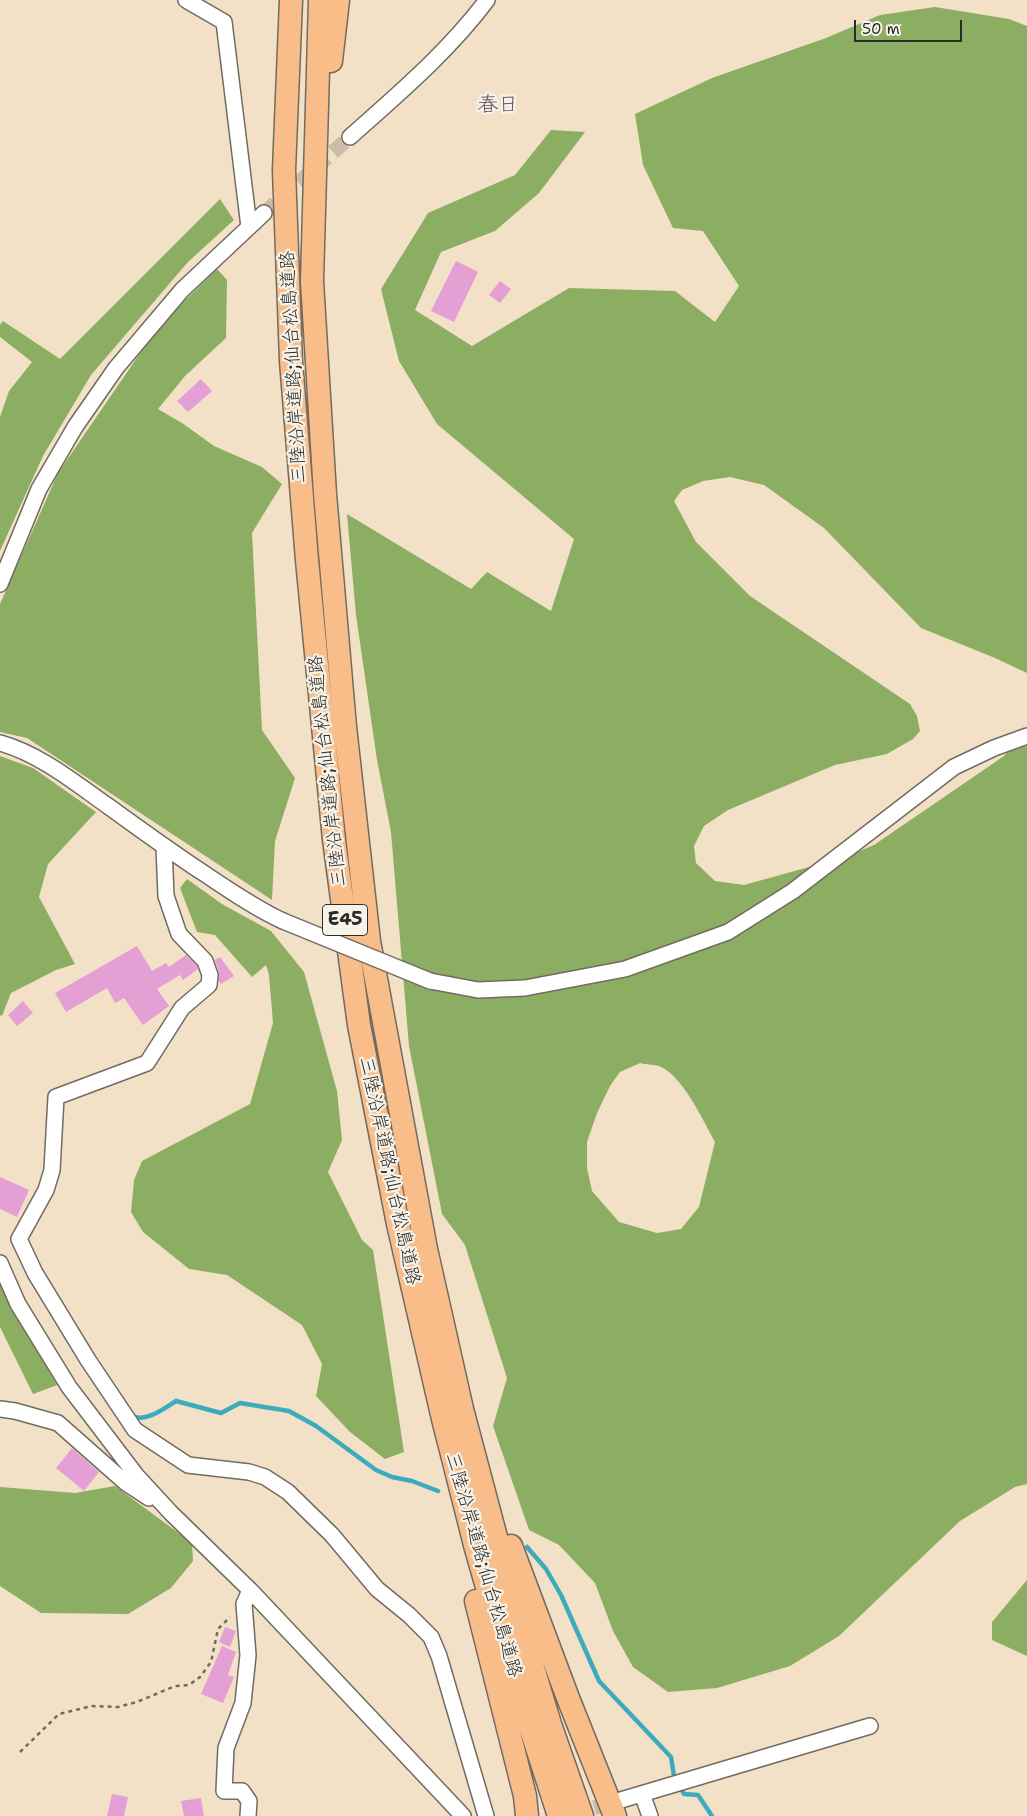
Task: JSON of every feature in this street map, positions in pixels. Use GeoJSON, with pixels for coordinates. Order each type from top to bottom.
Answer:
{"type":"FeatureCollection","features":[{"type":"Feature","properties":{"kind":"highway","name":"三陸沿岸道路;仙台松島道路"},"geometry":{"type":"LineString","coordinates":[[291,0],[284,170],[291,361],[307,560],[334,840],[359,1025],[398,1224],[452,1414],[514,1605],[550,1724],[582,1816]]}},
{"type":"Feature","properties":{"kind":"highway","name":"三陸沿岸道路;仙台松島道路"},"geometry":{"type":"LineString","coordinates":[[320,0],[312,280],[325,494],[345,727],[369,941],[426,1250],[475,1545],[500,1633],[559,1816]]}},
{"type":"Feature","properties":{"kind":"highway"},"geometry":{"type":"LineString","coordinates":[[316,139],[332,54],[338,0]]}},
{"type":"Feature","properties":{"kind":"highway"},"geometry":{"type":"LineString","coordinates":[[452,1414],[565,1689],[618,1808]]}},
{"type":"Feature","properties":{"kind":"highway"},"geometry":{"type":"LineString","coordinates":[[452,1414],[467,1564],[523,1787],[527,1816]]}},
{"type":"Feature","properties":{"kind":"street"},"geometry":{"type":"LineString","coordinates":[[186,0],[224,22],[249,227]]}},
{"type":"Feature","properties":{"kind":"street"},"geometry":{"type":"LineString","coordinates":[[350,137],[424,71],[488,0]]}},
{"type":"Feature","properties":{"kind":"street"},"geometry":{"type":"LineString","coordinates":[[0,584],[39,489],[75,428],[116,368],[182,290],[264,214]]}},
{"type":"Feature","properties":{"kind":"street"},"geometry":{"type":"LineString","coordinates":[[0,744],[28,753],[55,770],[164,847],[267,913],[430,981],[478,990],[525,988],[625,969],[728,932],[793,891],[954,767],[994,748],[1027,736]]}},
{"type":"Feature","properties":{"kind":"street"},"geometry":{"type":"LineString","coordinates":[[164,847],[166,896],[179,934],[205,961],[210,975],[209,985],[182,1008],[147,1063],[56,1098],[52,1170],[46,1190],[19,1239],[44,1289],[88,1360],[135,1430],[188,1465],[249,1472],[265,1477],[288,1492],[332,1535],[377,1589],[410,1615],[432,1637],[440,1656],[486,1816]]}},
{"type":"Feature","properties":{"kind":"street"},"geometry":{"type":"LineString","coordinates":[[0,1263],[18,1304],[69,1387],[136,1475],[247,1597],[463,1816]]}},
{"type":"Feature","properties":{"kind":"street"},"geometry":{"type":"LineString","coordinates":[[0,1409],[15,1411],[58,1423],[126,1483],[171,1513]]}},
{"type":"Feature","properties":{"kind":"street"},"geometry":{"type":"LineString","coordinates":[[247,1597],[248,1655],[243,1703],[226,1748],[224,1791],[242,1791],[249,1800],[248,1816]]}},
{"type":"Feature","properties":{"kind":"street"},"geometry":{"type":"LineString","coordinates":[[618,1808],[642,1794],[870,1726]]}},
{"type":"Feature","properties":{"kind":"street"},"geometry":{"type":"LineString","coordinates":[[642,1794],[650,1816]]}},
{"type":"Feature","properties":{"kind":"path"},"geometry":{"type":"LineString","coordinates":[[20,1752],[59,1714],[92,1706],[118,1707],[137,1702],[175,1686],[189,1685],[200,1677],[211,1662],[218,1629],[247,1597]]}},
{"type":"Feature","properties":{"kind":"green space"},"geometry":{"type":"Polygon","coordinates":[[[935,7],[1009,19],[1027,26],[1027,673],[921,628],[824,528],[764,485],[730,477],[703,481],[682,490],[674,501],[696,542],[750,596],[910,704],[917,716],[920,731],[913,739],[887,754],[835,765],[728,810],[704,826],[694,846],[696,863],[715,881],[744,885],[845,857],[874,845],[1004,756],[1027,730],[1027,1484],[1015,1487],[960,1521],[839,1636],[790,1666],[717,1688],[668,1692],[633,1667],[613,1631],[595,1583],[559,1545],[529,1530],[493,1426],[507,1378],[465,1245],[442,1214],[409,1046],[391,832],[377,760],[356,615],[347,514],[471,589],[487,572],[551,611],[574,539],[437,424],[399,361],[381,289],[428,213],[515,175],[551,130],[585,132],[539,193],[495,231],[441,252],[415,310],[472,346],[569,288],[675,291],[715,322],[739,286],[703,231],[673,228],[643,165],[635,114],[712,78],[826,38],[880,15],[935,7]],[[640,1063],[620,1072],[610,1086],[597,1113],[587,1142],[587,1168],[592,1191],[619,1222],[657,1233],[681,1229],[699,1207],[715,1142],[693,1102],[678,1081],[661,1067],[640,1063]]]}},
{"type":"Feature","properties":{"kind":"green space"},"geometry":{"type":"Polygon","coordinates":[[[220,199],[234,220],[188,262],[91,375],[43,456],[0,551],[0,417],[9,391],[32,362],[0,337],[0,325],[3,321],[60,359],[220,199]]]}},
{"type":"Feature","properties":{"kind":"green space"},"geometry":{"type":"Polygon","coordinates":[[[217,269],[227,280],[226,338],[185,376],[158,409],[182,423],[214,446],[262,467],[282,484],[252,533],[262,730],[295,778],[275,841],[272,900],[27,738],[0,732],[0,604],[58,473],[158,327],[217,269]]]}},
{"type":"Feature","properties":{"kind":"green space"},"geometry":{"type":"Polygon","coordinates":[[[0,756],[33,768],[96,812],[48,864],[39,897],[75,964],[56,970],[11,993],[2,1016],[0,1015],[0,756]]]}},
{"type":"Feature","properties":{"kind":"green space"},"geometry":{"type":"Polygon","coordinates":[[[187,879],[222,904],[271,931],[304,972],[337,1091],[342,1140],[328,1172],[362,1240],[373,1250],[404,1452],[385,1459],[350,1432],[316,1396],[322,1364],[302,1325],[227,1275],[189,1269],[143,1232],[131,1212],[134,1180],[142,1161],[250,1104],[273,1023],[269,975],[266,965],[252,977],[215,935],[197,932],[180,888],[187,879]]]}},
{"type":"Feature","properties":{"kind":"green space"},"geometry":{"type":"Polygon","coordinates":[[[0,1279],[6,1294],[57,1385],[33,1394],[0,1327],[0,1279]]]}},
{"type":"Feature","properties":{"kind":"green space"},"geometry":{"type":"Polygon","coordinates":[[[115,1486],[192,1543],[193,1561],[171,1588],[128,1614],[41,1613],[0,1586],[0,1487],[75,1493],[115,1486]]]}},
{"type":"Feature","properties":{"kind":"green space"},"geometry":{"type":"Polygon","coordinates":[[[1027,1580],[1027,1656],[992,1640],[992,1622],[1027,1580]]]}},
{"type":"Feature","properties":{"kind":"building"},"geometry":{"type":"Polygon","coordinates":[[[456,261],[478,272],[454,322],[431,311],[456,261]]]}},
{"type":"Feature","properties":{"kind":"building"},"geometry":{"type":"Polygon","coordinates":[[[500,281],[511,289],[500,303],[489,295],[500,281]]]}},
{"type":"Feature","properties":{"kind":"building"},"geometry":{"type":"Polygon","coordinates":[[[201,379],[212,391],[188,412],[177,401],[201,379]]]}},
{"type":"Feature","properties":{"kind":"building"},"geometry":{"type":"Polygon","coordinates":[[[137,946],[152,971],[166,963],[169,967],[186,955],[197,966],[198,969],[183,980],[180,975],[157,989],[169,1006],[143,1025],[124,998],[115,1003],[107,988],[66,1012],[55,993],[137,946]]]}},
{"type":"Feature","properties":{"kind":"building"},"geometry":{"type":"Polygon","coordinates":[[[220,957],[234,976],[221,984],[215,960],[220,957]]]}},
{"type":"Feature","properties":{"kind":"building"},"geometry":{"type":"Polygon","coordinates":[[[23,1001],[33,1013],[17,1026],[8,1015],[23,1001]]]}},
{"type":"Feature","properties":{"kind":"building"},"geometry":{"type":"Polygon","coordinates":[[[0,1177],[29,1190],[17,1217],[0,1209],[0,1177]]]}},
{"type":"Feature","properties":{"kind":"building"},"geometry":{"type":"Polygon","coordinates":[[[72,1448],[99,1472],[84,1491],[56,1468],[72,1448]]]}},
{"type":"Feature","properties":{"kind":"building"},"geometry":{"type":"Polygon","coordinates":[[[225,1627],[236,1631],[230,1647],[219,1642],[225,1627]]]}},
{"type":"Feature","properties":{"kind":"building"},"geometry":{"type":"Polygon","coordinates":[[[222,1646],[236,1652],[228,1675],[234,1677],[223,1703],[201,1694],[222,1646]]]}},
{"type":"Feature","properties":{"kind":"building"},"geometry":{"type":"Polygon","coordinates":[[[112,1794],[128,1797],[124,1816],[107,1816],[112,1794]]]}},
{"type":"Feature","properties":{"kind":"building"},"geometry":{"type":"Polygon","coordinates":[[[201,1798],[204,1816],[184,1816],[181,1801],[201,1798]]]}},
{"type":"Feature","properties":{"kind":"waterway"},"geometry":{"type":"LineString","coordinates":[[132,1415],[142,1418],[160,1411],[176,1401],[221,1413],[240,1403],[289,1411],[316,1426],[376,1470],[438,1491]]}},
{"type":"Feature","properties":{"kind":"waterway"},"geometry":{"type":"LineString","coordinates":[[527,1547],[546,1569],[561,1595],[599,1681],[671,1757],[676,1780]]}},
{"type":"Feature","properties":{"kind":"waterway"},"geometry":{"type":"LineString","coordinates":[[680,1787],[684,1794],[698,1795],[712,1816]]}},
{"type":"Feature","properties":{"kind":"tunnel"},"geometry":{"type":"LineString","coordinates":[[264,213],[350,137]]}},
{"type":"Feature","properties":{"kind":"tunnel"},"geometry":{"type":"LineString","coordinates":[[572,1814],[618,1801]]}},
{"type":"Feature","properties":{"kind":"district","name":"春日"},"geometry":{"type":"Point","coordinates":[498,106]}}]}
